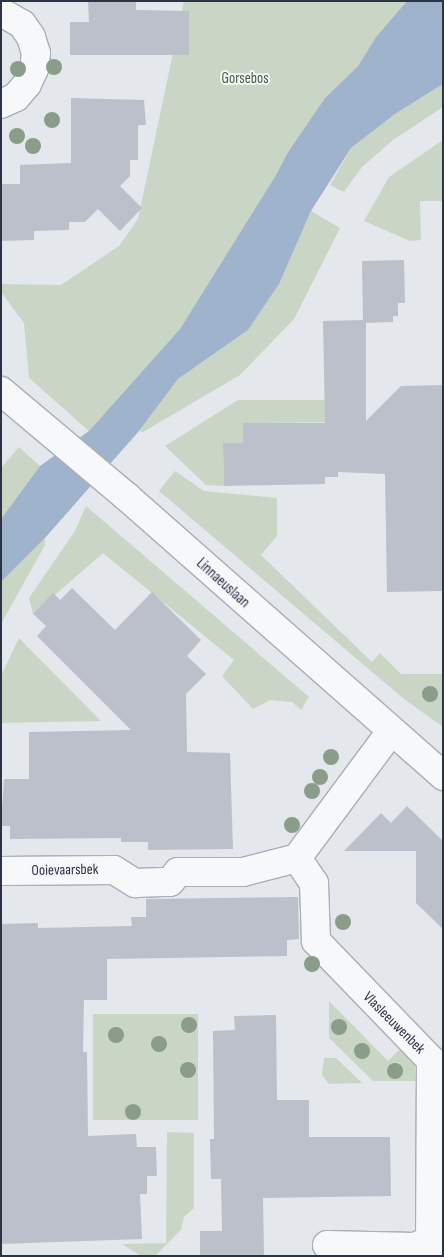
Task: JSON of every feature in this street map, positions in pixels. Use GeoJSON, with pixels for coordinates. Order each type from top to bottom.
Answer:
{"type":"FeatureCollection","features":[{"type":"Feature","properties":{"kind":"street"},"geometry":{"type":"LineString","coordinates":[[1,12],[22,24],[31,37],[36,53],[34,69],[27,84],[16,97],[1,104]]}},
{"type":"Feature","properties":{"kind":"street","name":"Linnaeuslaan"},"geometry":{"type":"LineString","coordinates":[[1,391],[41,421],[390,733],[443,776]]}},
{"type":"Feature","properties":{"kind":"street"},"geometry":{"type":"LineString","coordinates":[[297,858],[390,733]]}},
{"type":"Feature","properties":{"kind":"street","name":"Ooievaarsbek"},"geometry":{"type":"LineString","coordinates":[[1,871],[114,870],[135,883],[170,882],[178,872],[243,872],[297,858]]}},
{"type":"Feature","properties":{"kind":"street","name":"Vlasleeuwenbek"},"geometry":{"type":"LineString","coordinates":[[297,858],[314,883],[316,942],[431,1060],[436,1246],[327,1246]]}},
{"type":"Feature","properties":{"kind":"green space","name":"Gorsebos"},"geometry":{"type":"Polygon","coordinates":[[[184,1],[407,1],[376,37],[358,66],[325,98],[288,152],[276,175],[180,329],[89,431],[29,378],[24,323],[1,292],[1,284],[61,285],[119,246],[138,219],[184,1]]]}},
{"type":"Feature","properties":{"kind":"green space"},"geometry":{"type":"Polygon","coordinates":[[[443,84],[443,107],[393,140],[362,167],[344,192],[330,185],[351,148],[395,114],[443,84]]]}},
{"type":"Feature","properties":{"kind":"green space"},"geometry":{"type":"Polygon","coordinates":[[[443,140],[443,201],[420,201],[421,240],[410,241],[364,221],[389,177],[443,140]]]}},
{"type":"Feature","properties":{"kind":"green space"},"geometry":{"type":"Polygon","coordinates":[[[311,211],[340,228],[294,319],[240,375],[143,432],[139,431],[178,379],[248,330],[279,283],[311,211]]]}},
{"type":"Feature","properties":{"kind":"green space"},"geometry":{"type":"Polygon","coordinates":[[[238,400],[352,400],[352,422],[243,423],[243,443],[223,444],[224,486],[206,485],[165,446],[238,400]]]}},
{"type":"Feature","properties":{"kind":"green space"},"geometry":{"type":"Polygon","coordinates":[[[19,447],[40,466],[1,519],[1,468],[19,447]]]}},
{"type":"Feature","properties":{"kind":"green space"},"geometry":{"type":"Polygon","coordinates":[[[175,471],[204,491],[277,498],[277,536],[261,555],[372,662],[380,653],[401,674],[443,674],[443,727],[404,699],[159,491],[175,471]]]}},
{"type":"Feature","properties":{"kind":"green space"},"geometry":{"type":"Polygon","coordinates":[[[86,506],[309,697],[301,710],[292,702],[270,700],[253,709],[222,676],[234,660],[103,553],[33,614],[29,598],[75,531],[86,506]]]}},
{"type":"Feature","properties":{"kind":"green space"},"geometry":{"type":"Polygon","coordinates":[[[45,538],[45,545],[1,624],[1,582],[45,538]]]}},
{"type":"Feature","properties":{"kind":"green space"},"geometry":{"type":"Polygon","coordinates":[[[19,638],[101,721],[1,723],[1,676],[19,638]]]}},
{"type":"Feature","properties":{"kind":"green space"},"geometry":{"type":"Polygon","coordinates":[[[329,1001],[388,1061],[404,1045],[415,1057],[416,1081],[373,1081],[329,1038],[329,1001]]]}},
{"type":"Feature","properties":{"kind":"green space"},"geometry":{"type":"Polygon","coordinates":[[[93,1014],[198,1014],[198,1120],[93,1120],[93,1014]]]}},
{"type":"Feature","properties":{"kind":"green space"},"geometry":{"type":"Polygon","coordinates":[[[324,1058],[336,1058],[362,1083],[329,1084],[322,1075],[324,1058]]]}},
{"type":"Feature","properties":{"kind":"green space"},"geometry":{"type":"Polygon","coordinates":[[[167,1132],[194,1133],[194,1208],[184,1217],[181,1230],[155,1256],[141,1256],[122,1244],[166,1243],[167,1132]]]}},
{"type":"Feature","properties":{"kind":"water"},"geometry":{"type":"Polygon","coordinates":[[[407,1],[443,1],[443,84],[395,114],[351,148],[311,211],[279,284],[248,330],[178,379],[139,431],[45,538],[1,582],[1,519],[40,466],[89,431],[180,329],[276,175],[288,152],[325,98],[358,66],[376,37],[407,1]]]}},
{"type":"Feature","properties":{"kind":"building"},"geometry":{"type":"Polygon","coordinates":[[[88,1],[136,1],[136,10],[189,11],[189,55],[70,55],[70,22],[89,22],[88,1]]]}},
{"type":"Feature","properties":{"kind":"building"},"geometry":{"type":"Polygon","coordinates":[[[71,98],[144,100],[146,125],[138,125],[138,160],[130,160],[130,176],[120,186],[142,208],[120,231],[98,209],[85,222],[69,222],[69,230],[34,231],[34,240],[1,241],[1,184],[20,184],[20,165],[71,163],[71,98]]]}},
{"type":"Feature","properties":{"kind":"building"},"geometry":{"type":"Polygon","coordinates":[[[404,260],[405,303],[398,303],[398,316],[393,316],[393,322],[366,323],[366,421],[401,386],[443,385],[443,591],[387,592],[385,474],[338,472],[338,477],[325,477],[325,484],[224,486],[223,443],[243,443],[243,423],[325,423],[323,321],[363,320],[362,261],[404,260]]]}},
{"type":"Feature","properties":{"kind":"building"},"geometry":{"type":"Polygon","coordinates":[[[72,588],[115,630],[152,592],[201,640],[187,656],[206,674],[186,694],[187,752],[230,753],[233,849],[148,850],[148,842],[121,842],[121,838],[10,839],[10,826],[1,826],[4,779],[29,779],[29,732],[131,730],[37,636],[46,626],[33,614],[53,593],[60,600],[72,588]]]}},
{"type":"Feature","properties":{"kind":"building"},"geometry":{"type":"Polygon","coordinates":[[[407,806],[443,841],[443,929],[416,903],[416,851],[344,851],[381,813],[391,823],[407,806]]]}},
{"type":"Feature","properties":{"kind":"building"},"geometry":{"type":"Polygon","coordinates":[[[298,897],[299,939],[287,940],[287,956],[107,959],[107,1000],[84,1000],[83,1052],[87,1052],[88,1136],[136,1134],[137,1147],[156,1147],[157,1176],[147,1176],[147,1194],[140,1194],[142,1239],[1,1244],[1,924],[38,923],[38,928],[132,926],[131,917],[146,917],[146,899],[298,897]]]}},
{"type":"Feature","properties":{"kind":"building"},"geometry":{"type":"Polygon","coordinates":[[[276,1015],[277,1100],[309,1100],[309,1137],[390,1137],[391,1196],[263,1198],[264,1256],[200,1255],[200,1231],[222,1231],[221,1179],[211,1179],[210,1139],[214,1139],[213,1031],[235,1030],[234,1016],[276,1015]]]}}]}
